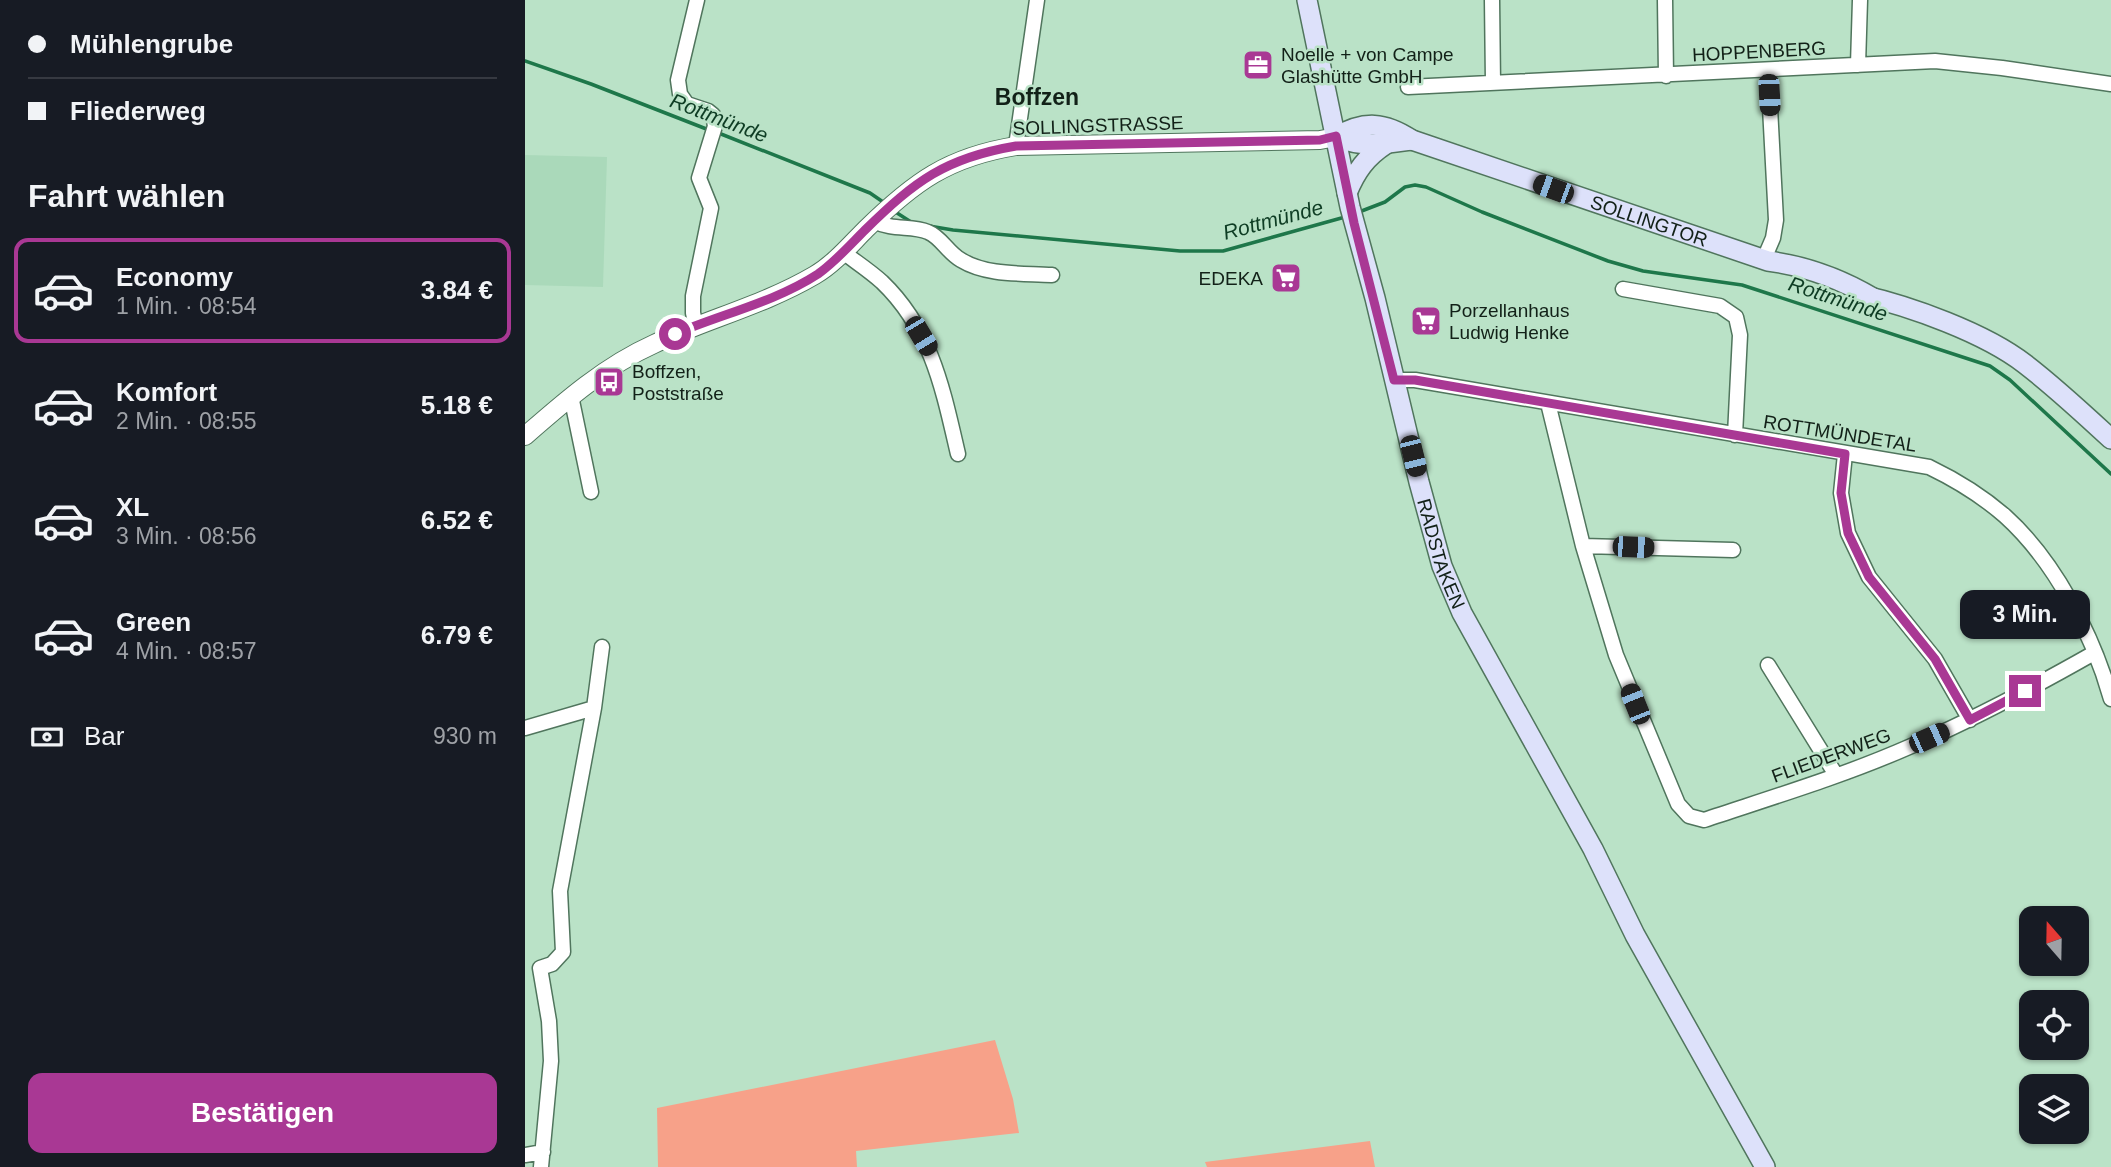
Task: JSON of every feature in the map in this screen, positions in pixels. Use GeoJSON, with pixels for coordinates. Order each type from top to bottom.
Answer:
{"type":"FeatureCollection","features":[{"type":"Feature","properties":{"kind":"main road","name":"RADSTAKEN"},"geometry":{"type":"LineString","coordinates":[[1307,0],[1351,207],[1442,566],[1457,604],[1593,849],[1641,947],[1765,1167]]}},
{"type":"Feature","properties":{"kind":"main road","name":"SOLLINGTOR"},"geometry":{"type":"LineString","coordinates":[[1336,136],[1352,127],[1370,124],[1395,129],[1412,140],[1766,260],[1787,275],[1873,298],[1968,332],[2013,355],[2056,389],[2111,439]]}},
{"type":"Feature","properties":{"kind":"main road","name":"SOLLINGTOR"},"geometry":{"type":"LineString","coordinates":[[1336,136],[1353,144],[1386,144],[1412,140]]}},
{"type":"Feature","properties":{"kind":"main road"},"geometry":{"type":"LineString","coordinates":[[1351,207],[1357,170],[1376,150],[1386,144]]}},
{"type":"Feature","properties":{"kind":"street"},"geometry":{"type":"LineString","coordinates":[[696,325],[693,296],[711,208],[699,178],[714,131],[713,115],[687,104],[680,94],[678,80],[697,0]]}},
{"type":"Feature","properties":{"kind":"street"},"geometry":{"type":"LineString","coordinates":[[1016,146],[1037,0]]}},
{"type":"Feature","properties":{"kind":"street"},"geometry":{"type":"LineString","coordinates":[[1492,0],[1493,83]]}},
{"type":"Feature","properties":{"kind":"street"},"geometry":{"type":"LineString","coordinates":[[1665,0],[1666,76]]}},
{"type":"Feature","properties":{"kind":"street"},"geometry":{"type":"LineString","coordinates":[[1858,65],[1860,0]]}},
{"type":"Feature","properties":{"kind":"street","name":"HOPPENBERG"},"geometry":{"type":"LineString","coordinates":[[1408,87],[1935,61],[2111,84]]}},
{"type":"Feature","properties":{"kind":"street"},"geometry":{"type":"LineString","coordinates":[[1766,260],[1776,220],[1768,70]]}},
{"type":"Feature","properties":{"kind":"street","name":"SOLLINGSTRASSE"},"geometry":{"type":"LineString","coordinates":[[525,436],[571,396],[628,356],[696,325],[783,293],[819,273],[897,199],[913,186],[955,161],[985,151],[1016,146],[1320,140],[1336,136]]}},
{"type":"Feature","properties":{"kind":"street"},"geometry":{"type":"LineString","coordinates":[[879,217],[892,228],[925,231],[935,236],[947,251],[962,262],[976,267],[992,271],[1052,275]]}},
{"type":"Feature","properties":{"kind":"street"},"geometry":{"type":"LineString","coordinates":[[843,252],[882,283],[899,302],[929,349],[940,377],[958,454]]}},
{"type":"Feature","properties":{"kind":"street","name":"ROTTMÜNDETAL"},"geometry":{"type":"LineString","coordinates":[[1623,289],[1720,306],[1736,317],[1740,335],[1735,435]]}},
{"type":"Feature","properties":{"kind":"street","name":"ROTTMÜNDETAL"},"geometry":{"type":"LineString","coordinates":[[1394,380],[1415,380],[1845,454],[1901,460],[1929,467],[1954,480],[2006,517],[2055,575],[2077,614],[2103,673],[2111,699]]}},
{"type":"Feature","properties":{"kind":"street"},"geometry":{"type":"LineString","coordinates":[[571,396],[591,492]]}},
{"type":"Feature","properties":{"kind":"street"},"geometry":{"type":"LineString","coordinates":[[1548,403],[1583,546],[1733,550]]}},
{"type":"Feature","properties":{"kind":"street"},"geometry":{"type":"LineString","coordinates":[[1845,454],[1841,493],[1848,533],[1869,577],[1935,659],[1970,720]]}},
{"type":"Feature","properties":{"kind":"street","name":"FLIEDERWEG"},"geometry":{"type":"LineString","coordinates":[[1583,546],[1616,655],[1678,804],[1689,816],[1704,820],[1908,748],[1970,720],[2094,653]]}},
{"type":"Feature","properties":{"kind":"street"},"geometry":{"type":"LineString","coordinates":[[525,971],[552,964],[563,953],[560,891],[594,708],[602,647]]}},
{"type":"Feature","properties":{"kind":"street"},"geometry":{"type":"LineString","coordinates":[[1768,665],[1836,775]]}},
{"type":"Feature","properties":{"kind":"street"},"geometry":{"type":"LineString","coordinates":[[525,728],[594,708]]}},
{"type":"Feature","properties":{"kind":"street"},"geometry":{"type":"LineString","coordinates":[[540,968],[549,1021],[551,1061],[541,1167]]}},
{"type":"Feature","properties":{"kind":"street"},"geometry":{"type":"LineString","coordinates":[[525,1155],[543,1152]]}},
{"type":"Feature","properties":{"kind":"shaded area"},"geometry":{"type":"Polygon","coordinates":[[[525,155],[607,157],[603,287],[525,285],[525,155]]]}},
{"type":"Feature","properties":{"kind":"shaded area"},"geometry":{"type":"Polygon","coordinates":[[[995,1040],[1013,1099],[1019,1133],[856,1151],[857,1167],[658,1167],[657,1108],[995,1040]]]}},
{"type":"Feature","properties":{"kind":"shaded area"},"geometry":{"type":"Polygon","coordinates":[[[1370,1141],[1375,1167],[1207,1167],[1205,1162],[1370,1141]]]}},
{"type":"Feature","properties":{"kind":"waterway","name":"Rottmünde"},"geometry":{"type":"LineString","coordinates":[[525,61],[709,130]]}},
{"type":"Feature","properties":{"kind":"waterway","name":"Rottmünde"},"geometry":{"type":"LineString","coordinates":[[716,132],[870,193],[886,204]]}},
{"type":"Feature","properties":{"kind":"waterway","name":"Rottmünde"},"geometry":{"type":"LineString","coordinates":[[1359,212],[1385,202],[1405,187],[1426,187],[1608,261],[1643,271],[1742,285],[1990,366],[2010,380],[2111,474]]}},
{"type":"Feature","properties":{"kind":"waterway","name":"Rottmünde"},"geometry":{"type":"LineString","coordinates":[[894,211],[911,222]]}},
{"type":"Feature","properties":{"kind":"waterway","name":"Rottmünde"},"geometry":{"type":"LineString","coordinates":[[929,226],[1180,251],[1223,251],[1345,217]]}},
{"type":"Feature","properties":{"kind":"place","name":"Noelle + von Campe Glashütte GmbH"},"geometry":{"type":"Point","coordinates":[1258,65]}},
{"type":"Feature","properties":{"kind":"place","name":"EDEKA"},"geometry":{"type":"Point","coordinates":[1286,278]}},
{"type":"Feature","properties":{"kind":"place","name":"Porzellanhaus Ludwig Henke"},"geometry":{"type":"Point","coordinates":[1426,321]}},
{"type":"Feature","properties":{"kind":"place","name":"Boffzen, Poststraße"},"geometry":{"type":"Point","coordinates":[609,382]}},
{"type":"Feature","properties":{"kind":"district","name":"Boffzen"},"geometry":{"type":"Point","coordinates":[1037,97]}},
{"type":"Feature","properties":{"kind":"route"},"geometry":{"type":"LineString","coordinates":[[675,334],[783,293],[819,273],[913,186],[955,161],[985,151],[1016,146],[1320,140],[1336,136],[1354,223],[1394,380],[1415,380],[1845,454],[1841,493],[1848,533],[1869,577],[1935,659],[1970,720],[2025,691]]}}]}
